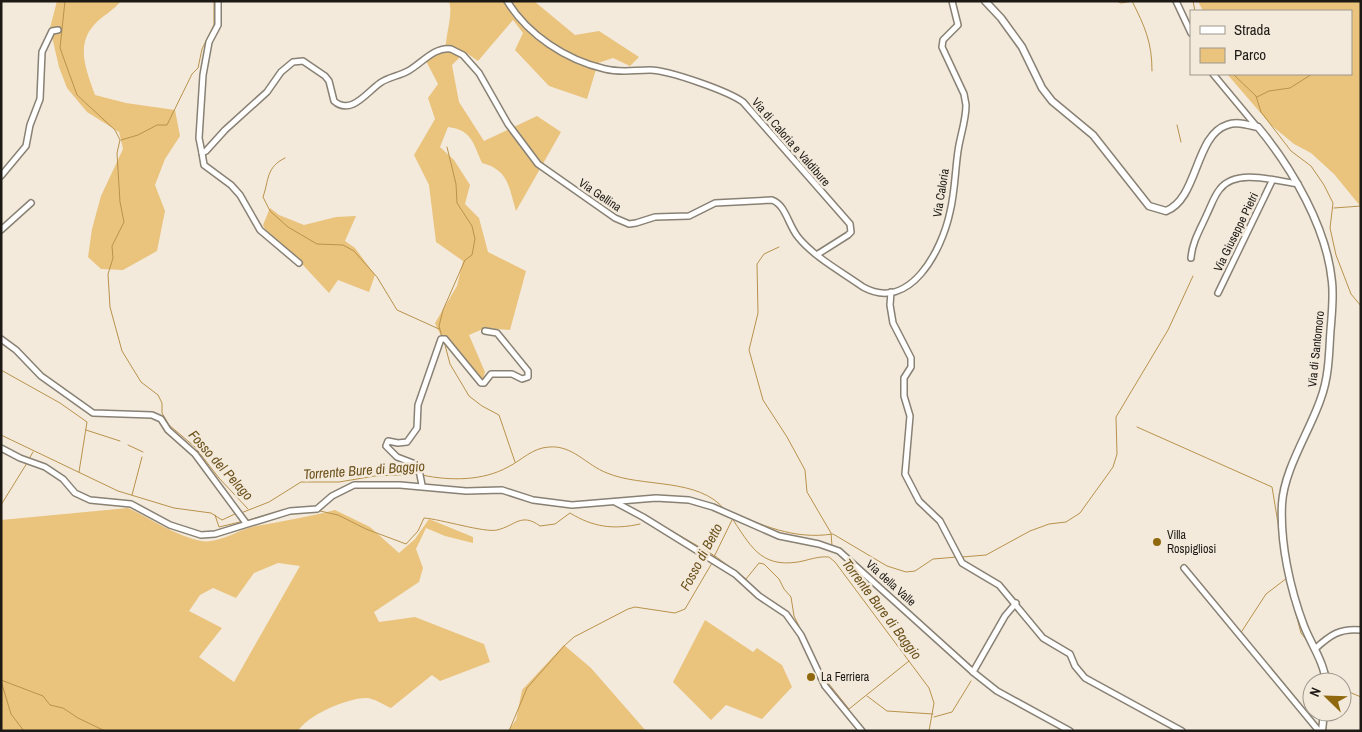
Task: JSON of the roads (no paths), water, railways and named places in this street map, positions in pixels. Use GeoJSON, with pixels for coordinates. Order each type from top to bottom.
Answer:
{"type":"FeatureCollection","features":[{"type":"Feature","properties":{"kind":"main road"},"geometry":{"type":"LineString","coordinates":[[985,1],[1001,18],[1022,48],[1047,95],[1093,135],[1142,198],[1153,208],[1166,211],[1178,204],[1208,143],[1222,127],[1239,124],[1258,127]]}},
{"type":"Feature","properties":{"kind":"main road","name":"Via di Santomoro"},"geometry":{"type":"LineString","coordinates":[[1258,127],[1280,155],[1298,184],[1320,233],[1333,289],[1328,364],[1324,388],[1286,482],[1282,503],[1284,537],[1299,613],[1323,672]]}},
{"type":"Feature","properties":{"kind":"street"},"geometry":{"type":"LineString","coordinates":[[218,1],[218,25],[209,42],[202,75],[199,138],[204,166],[231,184],[240,195],[260,230],[299,263]]}},
{"type":"Feature","properties":{"kind":"street","name":"Via di Caloria e Valdibure"},"geometry":{"type":"LineString","coordinates":[[507,1],[533,32],[558,51],[604,69],[627,73],[652,70],[720,89],[743,102],[850,224],[851,232],[848,236],[818,254]]}},
{"type":"Feature","properties":{"kind":"street","name":"Via Caloria"},"geometry":{"type":"LineString","coordinates":[[891,292],[904,290],[932,258],[940,242],[950,212],[966,106],[964,94],[942,47],[943,40],[958,25],[952,1]]}},
{"type":"Feature","properties":{"kind":"street"},"geometry":{"type":"LineString","coordinates":[[1176,1],[1190,31]]}},
{"type":"Feature","properties":{"kind":"street"},"geometry":{"type":"LineString","coordinates":[[1,176],[26,146],[40,99],[42,52],[52,31],[58,30]]}},
{"type":"Feature","properties":{"kind":"street","name":"Via Gellina"},"geometry":{"type":"LineString","coordinates":[[202,153],[259,100],[280,72],[293,62],[303,61],[325,76],[329,81],[334,101],[346,106],[359,101],[381,82],[410,70],[436,52],[448,48],[463,56],[479,73],[508,124],[538,164],[615,218],[629,224],[655,217],[689,216],[715,203],[772,200],[780,204],[792,230],[803,243],[818,254]]}},
{"type":"Feature","properties":{"kind":"street","name":"Via di Santomoro"},"geometry":{"type":"LineString","coordinates":[[1214,75],[1258,127]]}},
{"type":"Feature","properties":{"kind":"street"},"geometry":{"type":"LineString","coordinates":[[1191,258],[1194,243],[1222,187],[1230,181],[1241,178],[1298,184]]}},
{"type":"Feature","properties":{"kind":"street","name":"Via Giuseppe Pietri"},"geometry":{"type":"LineString","coordinates":[[1218,293],[1272,181]]}},
{"type":"Feature","properties":{"kind":"street"},"geometry":{"type":"LineString","coordinates":[[1,230],[31,204]]}},
{"type":"Feature","properties":{"kind":"street"},"geometry":{"type":"LineString","coordinates":[[818,254],[872,292],[891,292],[890,305],[893,323],[911,358],[911,367],[904,378],[904,396],[910,416],[906,474],[919,501],[940,521],[962,563],[999,584],[1043,638],[1070,654],[1075,666],[1085,678],[1182,731]]}},
{"type":"Feature","properties":{"kind":"street"},"geometry":{"type":"LineString","coordinates":[[422,484],[420,469],[416,464],[393,454],[386,446],[386,442],[408,442],[417,428],[418,406],[441,339],[446,339],[481,383],[484,383],[491,374],[512,374],[522,379],[528,377],[528,371],[497,333],[485,331]]}},
{"type":"Feature","properties":{"kind":"street"},"geometry":{"type":"LineString","coordinates":[[1,339],[16,350],[41,376],[93,413],[152,415],[161,419],[168,430],[195,454],[244,521]]}},
{"type":"Feature","properties":{"kind":"street","name":"Via della Valle"},"geometry":{"type":"LineString","coordinates":[[1,448],[20,458],[45,467],[63,479],[75,492],[90,500],[131,504],[170,525],[196,535],[210,535],[244,521],[290,511],[317,509],[332,496],[354,485],[422,484],[466,491],[502,490],[534,500],[572,505],[656,498],[689,500],[713,507],[780,536],[834,548],[847,556],[973,672],[1005,697],[1070,731]]}},
{"type":"Feature","properties":{"kind":"street"},"geometry":{"type":"LineString","coordinates":[[614,502],[643,517],[735,574],[759,596],[786,614],[801,635],[825,686],[862,731]]}},
{"type":"Feature","properties":{"kind":"street"},"geometry":{"type":"LineString","coordinates":[[1184,568],[1320,731]]}},
{"type":"Feature","properties":{"kind":"street"},"geometry":{"type":"LineString","coordinates":[[973,672],[1005,616],[1016,603]]}},
{"type":"Feature","properties":{"kind":"street"},"geometry":{"type":"LineString","coordinates":[[1315,649],[1330,635],[1346,628],[1361,630]]}},
{"type":"Feature","properties":{"kind":"waterway","name":"Fosso del Pelago"},"geometry":{"type":"LineString","coordinates":[[65,1],[60,48],[77,95],[115,130],[120,140],[117,153],[120,202],[124,222],[112,246],[113,258],[108,274],[110,307],[122,351],[141,382],[158,395],[162,403],[162,413],[169,425],[195,447],[219,478],[248,509]]}},
{"type":"Feature","properties":{"kind":"waterway"},"geometry":{"type":"LineString","coordinates":[[121,140],[138,135],[157,125],[167,125],[192,74],[198,68],[202,49],[214,25],[214,1]]}},
{"type":"Feature","properties":{"kind":"waterway"},"geometry":{"type":"LineString","coordinates":[[1116,1],[1121,3],[1133,1]]}},
{"type":"Feature","properties":{"kind":"waterway"},"geometry":{"type":"LineString","coordinates":[[1132,1],[1147,35],[1151,51],[1152,71]]}},
{"type":"Feature","properties":{"kind":"waterway"},"geometry":{"type":"LineString","coordinates":[[1193,1],[1195,10]]}},
{"type":"Feature","properties":{"kind":"waterway"},"geometry":{"type":"LineString","coordinates":[[1234,75],[1256,96],[1261,112],[1291,151],[1311,166],[1324,185],[1333,203],[1330,228],[1336,255],[1351,294],[1361,306]]}},
{"type":"Feature","properties":{"kind":"waterway"},"geometry":{"type":"LineString","coordinates":[[1257,97],[1269,91],[1290,88],[1310,75]]}},
{"type":"Feature","properties":{"kind":"waterway"},"geometry":{"type":"LineString","coordinates":[[1177,125],[1181,142]]}},
{"type":"Feature","properties":{"kind":"waterway"},"geometry":{"type":"LineString","coordinates":[[442,337],[439,326],[443,310],[465,260],[472,255],[475,239],[472,226],[457,203],[456,184],[447,147]]}},
{"type":"Feature","properties":{"kind":"waterway"},"geometry":{"type":"LineString","coordinates":[[285,158],[271,170],[263,197],[270,211],[288,227],[317,244],[343,245],[354,251],[377,277],[397,310],[439,329]]}},
{"type":"Feature","properties":{"kind":"waterway"},"geometry":{"type":"LineString","coordinates":[[1334,208],[1361,206]]}},
{"type":"Feature","properties":{"kind":"waterway"},"geometry":{"type":"LineString","coordinates":[[779,247],[764,254],[757,264],[758,313],[749,350],[763,400],[787,437],[805,470],[807,492],[831,533],[832,546]]}},
{"type":"Feature","properties":{"kind":"waterway"},"geometry":{"type":"LineString","coordinates":[[962,557],[986,555],[1030,531],[1049,524],[1066,522],[1080,513],[1113,467],[1117,454],[1116,417],[1168,330],[1193,276]]}},
{"type":"Feature","properties":{"kind":"waterway"},"geometry":{"type":"LineString","coordinates":[[444,341],[450,364],[469,396],[499,415],[515,462]]}},
{"type":"Feature","properties":{"kind":"waterway"},"geometry":{"type":"LineString","coordinates":[[1,370],[60,403],[87,422],[79,472]]}},
{"type":"Feature","properties":{"kind":"waterway"},"geometry":{"type":"LineString","coordinates":[[1137,427],[1272,487],[1279,529]]}},
{"type":"Feature","properties":{"kind":"waterway"},"geometry":{"type":"LineString","coordinates":[[86,430],[120,441]]}},
{"type":"Feature","properties":{"kind":"waterway","name":"Torrente Bure di Baggio"},"geometry":{"type":"LineString","coordinates":[[1,435],[118,491],[174,508],[211,513],[222,520],[237,513]]}},
{"type":"Feature","properties":{"kind":"waterway"},"geometry":{"type":"LineString","coordinates":[[128,445],[143,452]]}},
{"type":"Feature","properties":{"kind":"waterway","name":"Torrente Bure di Baggio"},"geometry":{"type":"LineString","coordinates":[[422,475],[455,479],[488,475],[498,472],[537,450],[558,447],[572,452],[599,470],[621,478],[701,492],[725,510]]}},
{"type":"Feature","properties":{"kind":"waterway"},"geometry":{"type":"LineString","coordinates":[[29,459],[33,452]]}},
{"type":"Feature","properties":{"kind":"waterway"},"geometry":{"type":"LineString","coordinates":[[132,495],[142,457]]}},
{"type":"Feature","properties":{"kind":"waterway"},"geometry":{"type":"LineString","coordinates":[[1,505],[27,463]]}},
{"type":"Feature","properties":{"kind":"waterway","name":"Torrente Bure di Baggio"},"geometry":{"type":"LineString","coordinates":[[241,513],[269,502],[301,482],[339,482],[375,476],[418,474]]}},
{"type":"Feature","properties":{"kind":"waterway"},"geometry":{"type":"LineString","coordinates":[[249,520],[287,509]]}},
{"type":"Feature","properties":{"kind":"waterway"},"geometry":{"type":"LineString","coordinates":[[726,510],[765,526],[791,533],[804,535],[833,534],[887,566],[906,572],[915,571],[933,559],[958,557]]}},
{"type":"Feature","properties":{"kind":"waterway"},"geometry":{"type":"LineString","coordinates":[[320,511],[338,515],[366,529],[406,544],[418,531],[424,518],[491,530],[497,530],[523,520],[528,520],[540,526],[555,524],[570,513],[604,526],[621,527],[640,524]]}},
{"type":"Feature","properties":{"kind":"waterway"},"geometry":{"type":"LineString","coordinates":[[215,515],[219,527],[240,522]]}},
{"type":"Feature","properties":{"kind":"waterway","name":"Torrente Bure di Baggio"},"geometry":{"type":"LineString","coordinates":[[731,517],[750,545],[765,558],[785,563],[829,557],[835,562],[929,688],[934,703],[929,731]]}},
{"type":"Feature","properties":{"kind":"waterway","name":"Fosso di Betto"},"geometry":{"type":"LineString","coordinates":[[713,559],[732,520]]}},
{"type":"Feature","properties":{"kind":"waterway"},"geometry":{"type":"LineString","coordinates":[[660,524],[715,556],[746,579],[759,563],[764,564],[779,579],[791,597],[794,616],[825,679],[849,709],[909,661]]}},
{"type":"Feature","properties":{"kind":"waterway","name":"Fosso di Betto"},"geometry":{"type":"LineString","coordinates":[[509,731],[527,688],[574,637],[635,607],[675,613],[685,609],[712,563]]}},
{"type":"Feature","properties":{"kind":"waterway"},"geometry":{"type":"LineString","coordinates":[[1240,634],[1266,594],[1287,578]]}},
{"type":"Feature","properties":{"kind":"waterway"},"geometry":{"type":"LineString","coordinates":[[1296,614],[1301,633],[1308,642]]}},
{"type":"Feature","properties":{"kind":"waterway"},"geometry":{"type":"LineString","coordinates":[[1326,668],[1328,672]]}},
{"type":"Feature","properties":{"kind":"waterway"},"geometry":{"type":"LineString","coordinates":[[1,680],[43,696],[50,705],[63,708],[78,718],[105,731]]}},
{"type":"Feature","properties":{"kind":"waterway"},"geometry":{"type":"LineString","coordinates":[[1,681],[11,714],[24,731]]}},
{"type":"Feature","properties":{"kind":"waterway"},"geometry":{"type":"LineString","coordinates":[[934,717],[952,712],[971,681]]}},
{"type":"Feature","properties":{"kind":"waterway"},"geometry":{"type":"LineString","coordinates":[[1352,693],[1361,697]]}},
{"type":"Feature","properties":{"kind":"waterway"},"geometry":{"type":"LineString","coordinates":[[867,696],[887,711],[933,714]]}},
{"type":"Feature","properties":{"kind":"place","name":"Villa Rospigliosi"},"geometry":{"type":"Point","coordinates":[1157,542]}},
{"type":"Feature","properties":{"kind":"place","name":"La Ferriera"},"geometry":{"type":"Point","coordinates":[811,677]}}]}
